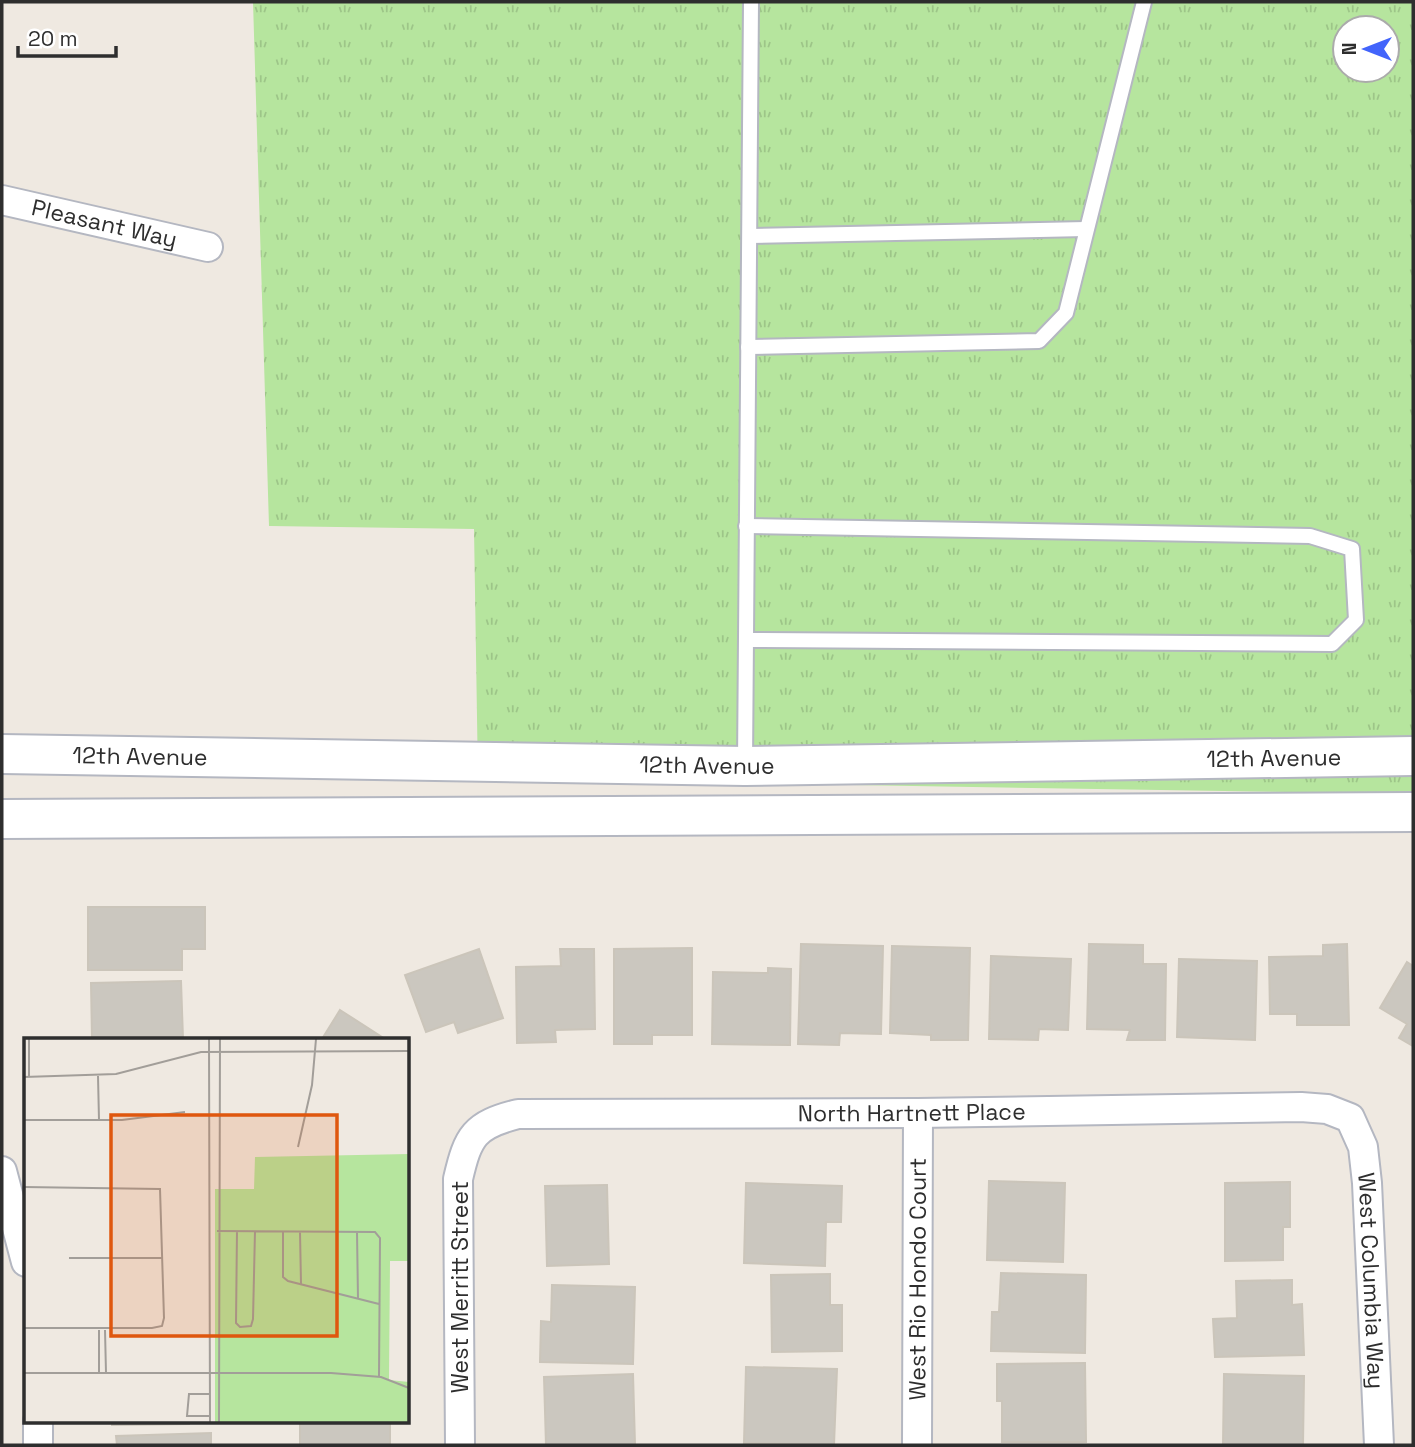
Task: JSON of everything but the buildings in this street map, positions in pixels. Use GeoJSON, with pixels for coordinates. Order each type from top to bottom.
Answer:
{"type":"FeatureCollection","features":[{"type":"Feature","properties":{"kind":"main road","name":"12th Avenue"},"geometry":{"type":"LineString","coordinates":[[2,754],[745,766],[1413,756]]}},
{"type":"Feature","properties":{"kind":"main road"},"geometry":{"type":"LineString","coordinates":[[2,819],[1413,812]]}},
{"type":"Feature","properties":{"kind":"street","name":"Pleasant Way"},"geometry":{"type":"LineString","coordinates":[[2,200],[208,247]]}},
{"type":"Feature","properties":{"kind":"street","name":"North Hartnett Place"},"geometry":{"type":"LineString","coordinates":[[475,1132],[495,1120],[518,1114],[918,1114],[1301,1107],[1327,1110],[1350,1118]]}},
{"type":"Feature","properties":{"kind":"street","name":"West Rio Hondo Court"},"geometry":{"type":"LineString","coordinates":[[918,1114],[918,1445]]}},
{"type":"Feature","properties":{"kind":"street","name":"West Columbia Way"},"geometry":{"type":"LineString","coordinates":[[1350,1118],[1363,1147],[1367,1183],[1379,1445]]}},
{"type":"Feature","properties":{"kind":"street","name":"West Merritt Street"},"geometry":{"type":"LineString","coordinates":[[460,1445],[458,1179],[464,1155],[475,1132]]}},
{"type":"Feature","properties":{"kind":"street"},"geometry":{"type":"LineString","coordinates":[[2,1171],[24,1254]]}},
{"type":"Feature","properties":{"kind":"street"},"geometry":{"type":"LineString","coordinates":[[38,1422],[38,1445]]}},
{"type":"Feature","properties":{"kind":"lane"},"geometry":{"type":"LineString","coordinates":[[745,766],[751,2]]}},
{"type":"Feature","properties":{"kind":"lane"},"geometry":{"type":"LineString","coordinates":[[748,347],[1039,341],[1066,313],[1144,2]]}},
{"type":"Feature","properties":{"kind":"lane"},"geometry":{"type":"LineString","coordinates":[[750,236],[1086,229]]}},
{"type":"Feature","properties":{"kind":"lane"},"geometry":{"type":"LineString","coordinates":[[746,526],[1310,536],[1352,549],[1356,620],[1332,644],[746,640]]}},
{"type":"Feature","properties":{"kind":"green space"},"geometry":{"type":"Polygon","coordinates":[[[253,2],[1413,2],[1413,794],[478,779],[474,529],[269,526],[253,2]]]}}]}
